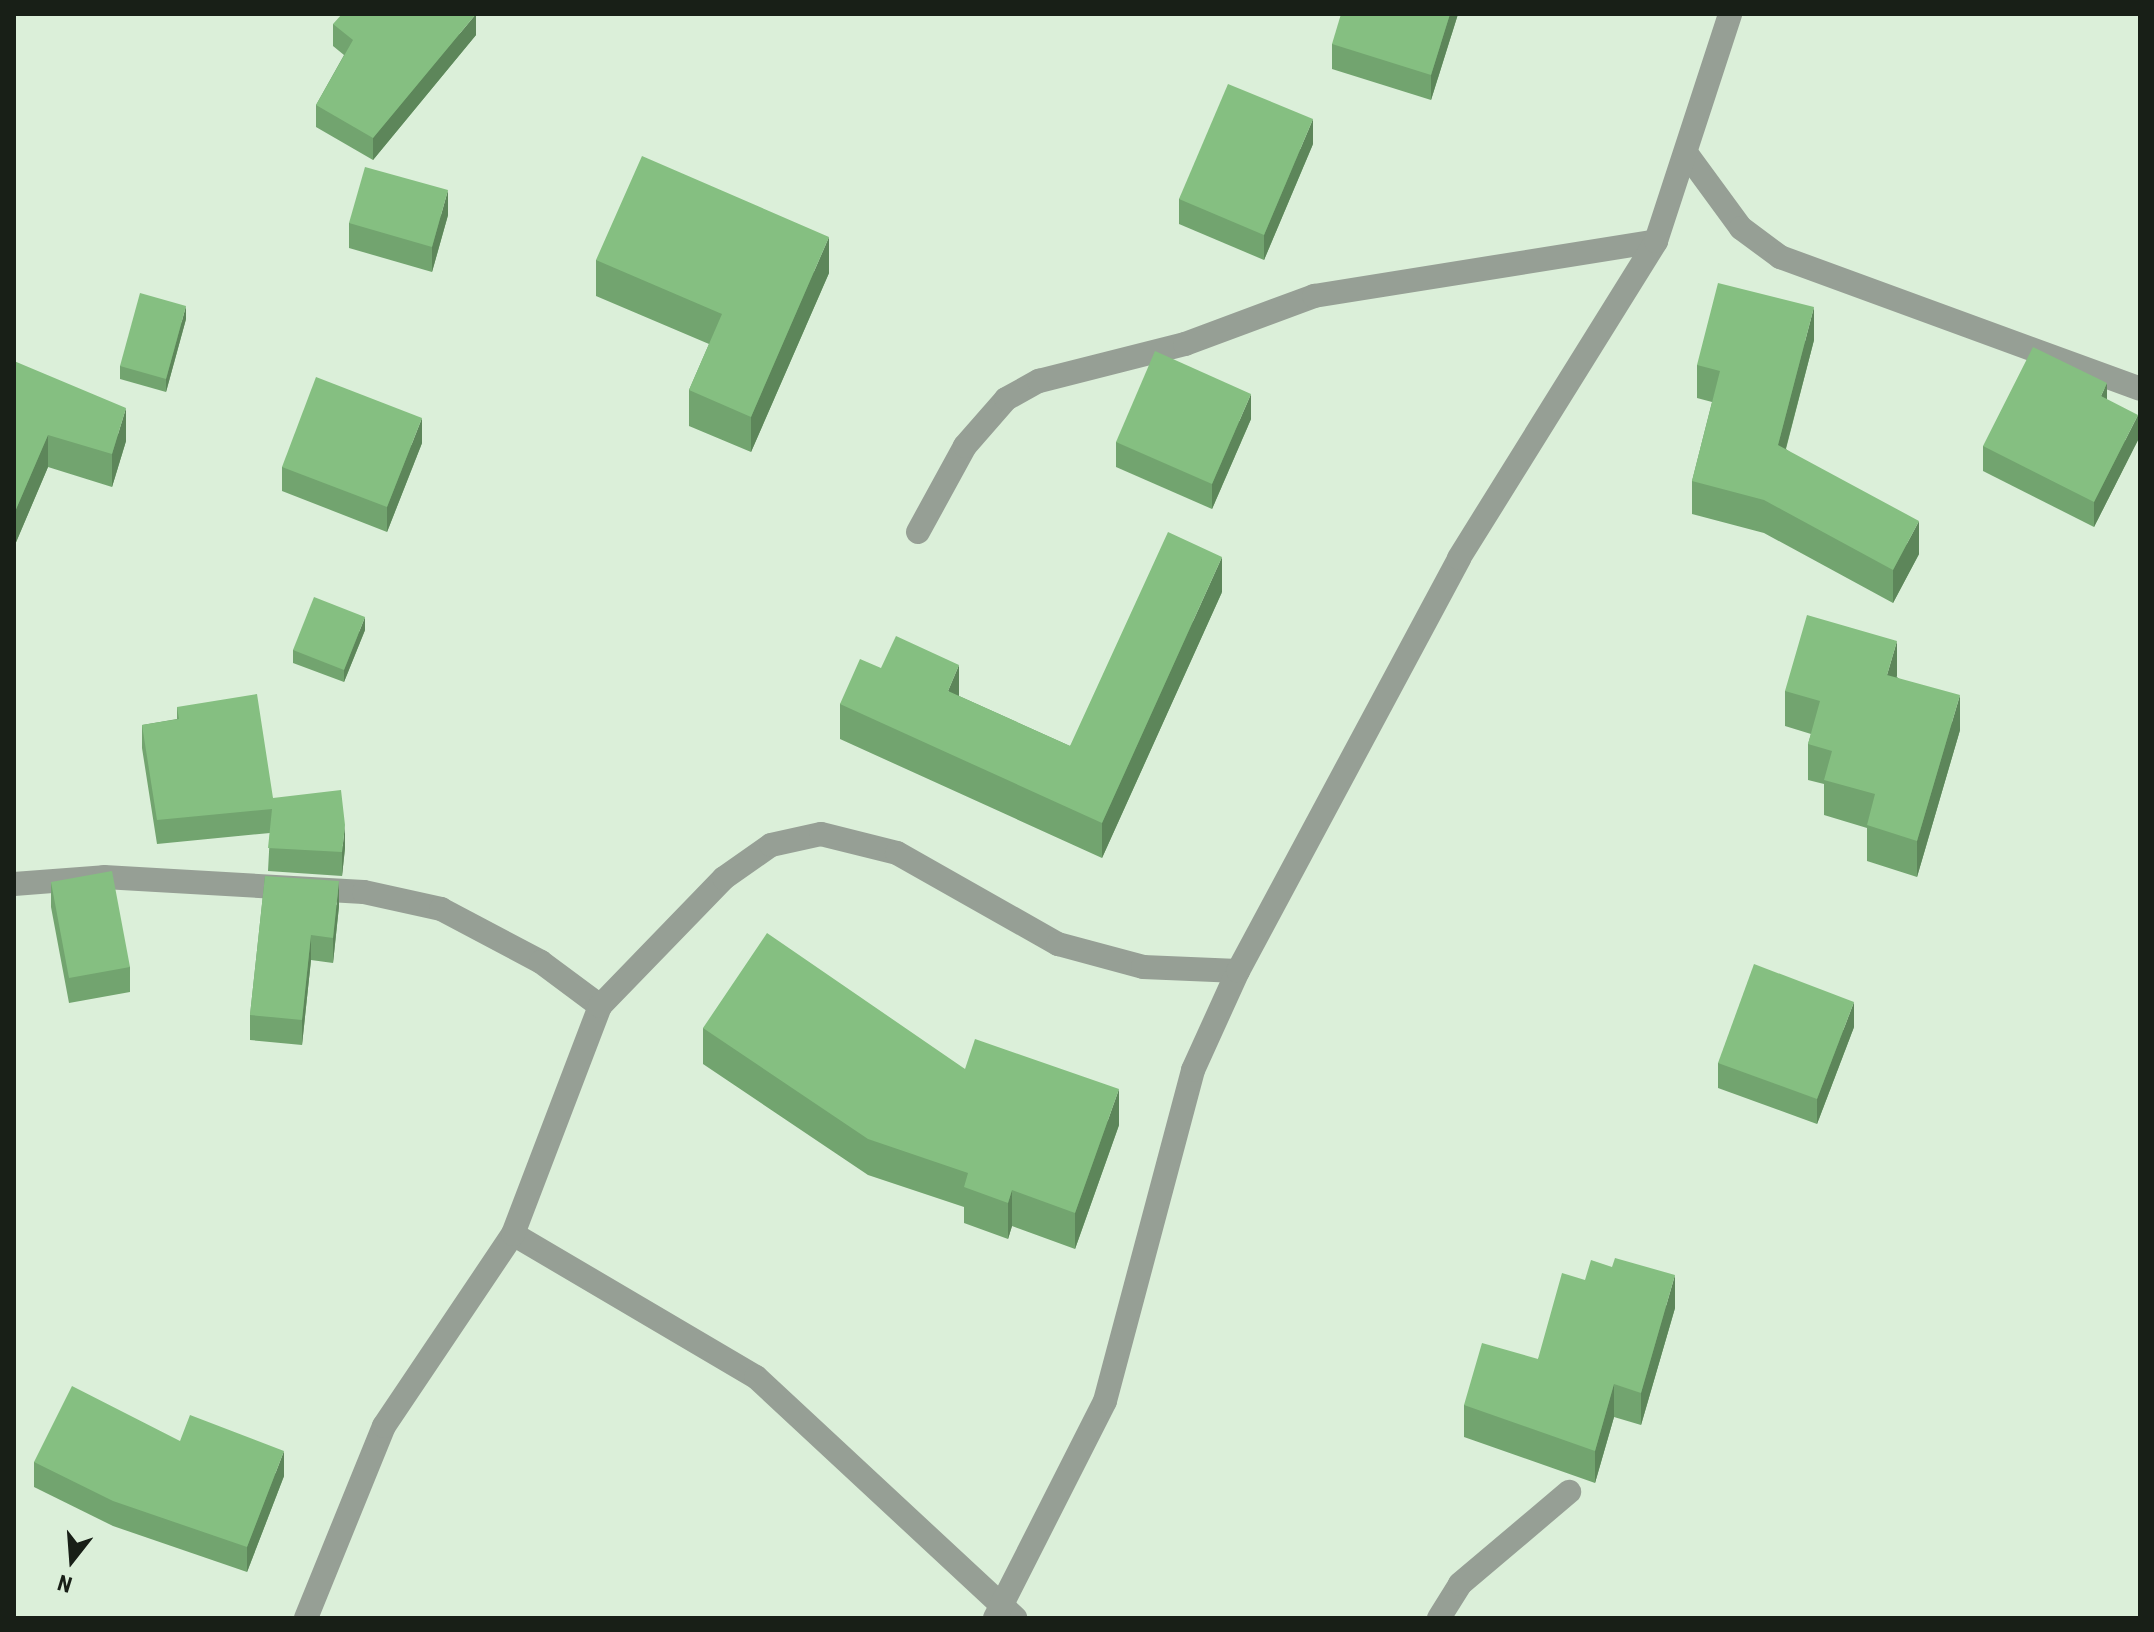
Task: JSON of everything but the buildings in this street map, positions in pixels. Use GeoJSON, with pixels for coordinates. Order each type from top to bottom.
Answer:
{"type":"FeatureCollection","features":[{"type":"Feature","properties":{"kind":"street"},"geometry":{"type":"LineString","coordinates":[[513,1234],[756,1377],[1004,1614],[1105,1401],[1193,1070],[1238,971],[1459,558],[1656,241],[1689,157],[1730,14]]}},
{"type":"Feature","properties":{"kind":"street"},"geometry":{"type":"LineString","coordinates":[[1689,157],[1741,228],[1780,257],[2140,389]]}},
{"type":"Feature","properties":{"kind":"street"},"geometry":{"type":"LineString","coordinates":[[918,532],[965,446],[1006,399],[1039,381],[1185,344],[1314,296],[1656,241]]}},
{"type":"Feature","properties":{"kind":"street"},"geometry":{"type":"LineString","coordinates":[[306,1618],[384,1426],[513,1234],[600,1006],[724,878],[771,845],[821,834],[897,853],[1058,944],[1143,967],[1238,971]]}},
{"type":"Feature","properties":{"kind":"street"},"geometry":{"type":"LineString","coordinates":[[14,884],[104,877],[364,892],[441,909],[541,962],[600,1006]]}},
{"type":"Feature","properties":{"kind":"street"},"geometry":{"type":"LineString","coordinates":[[1439,1618],[1460,1584],[1569,1492]]}}]}
